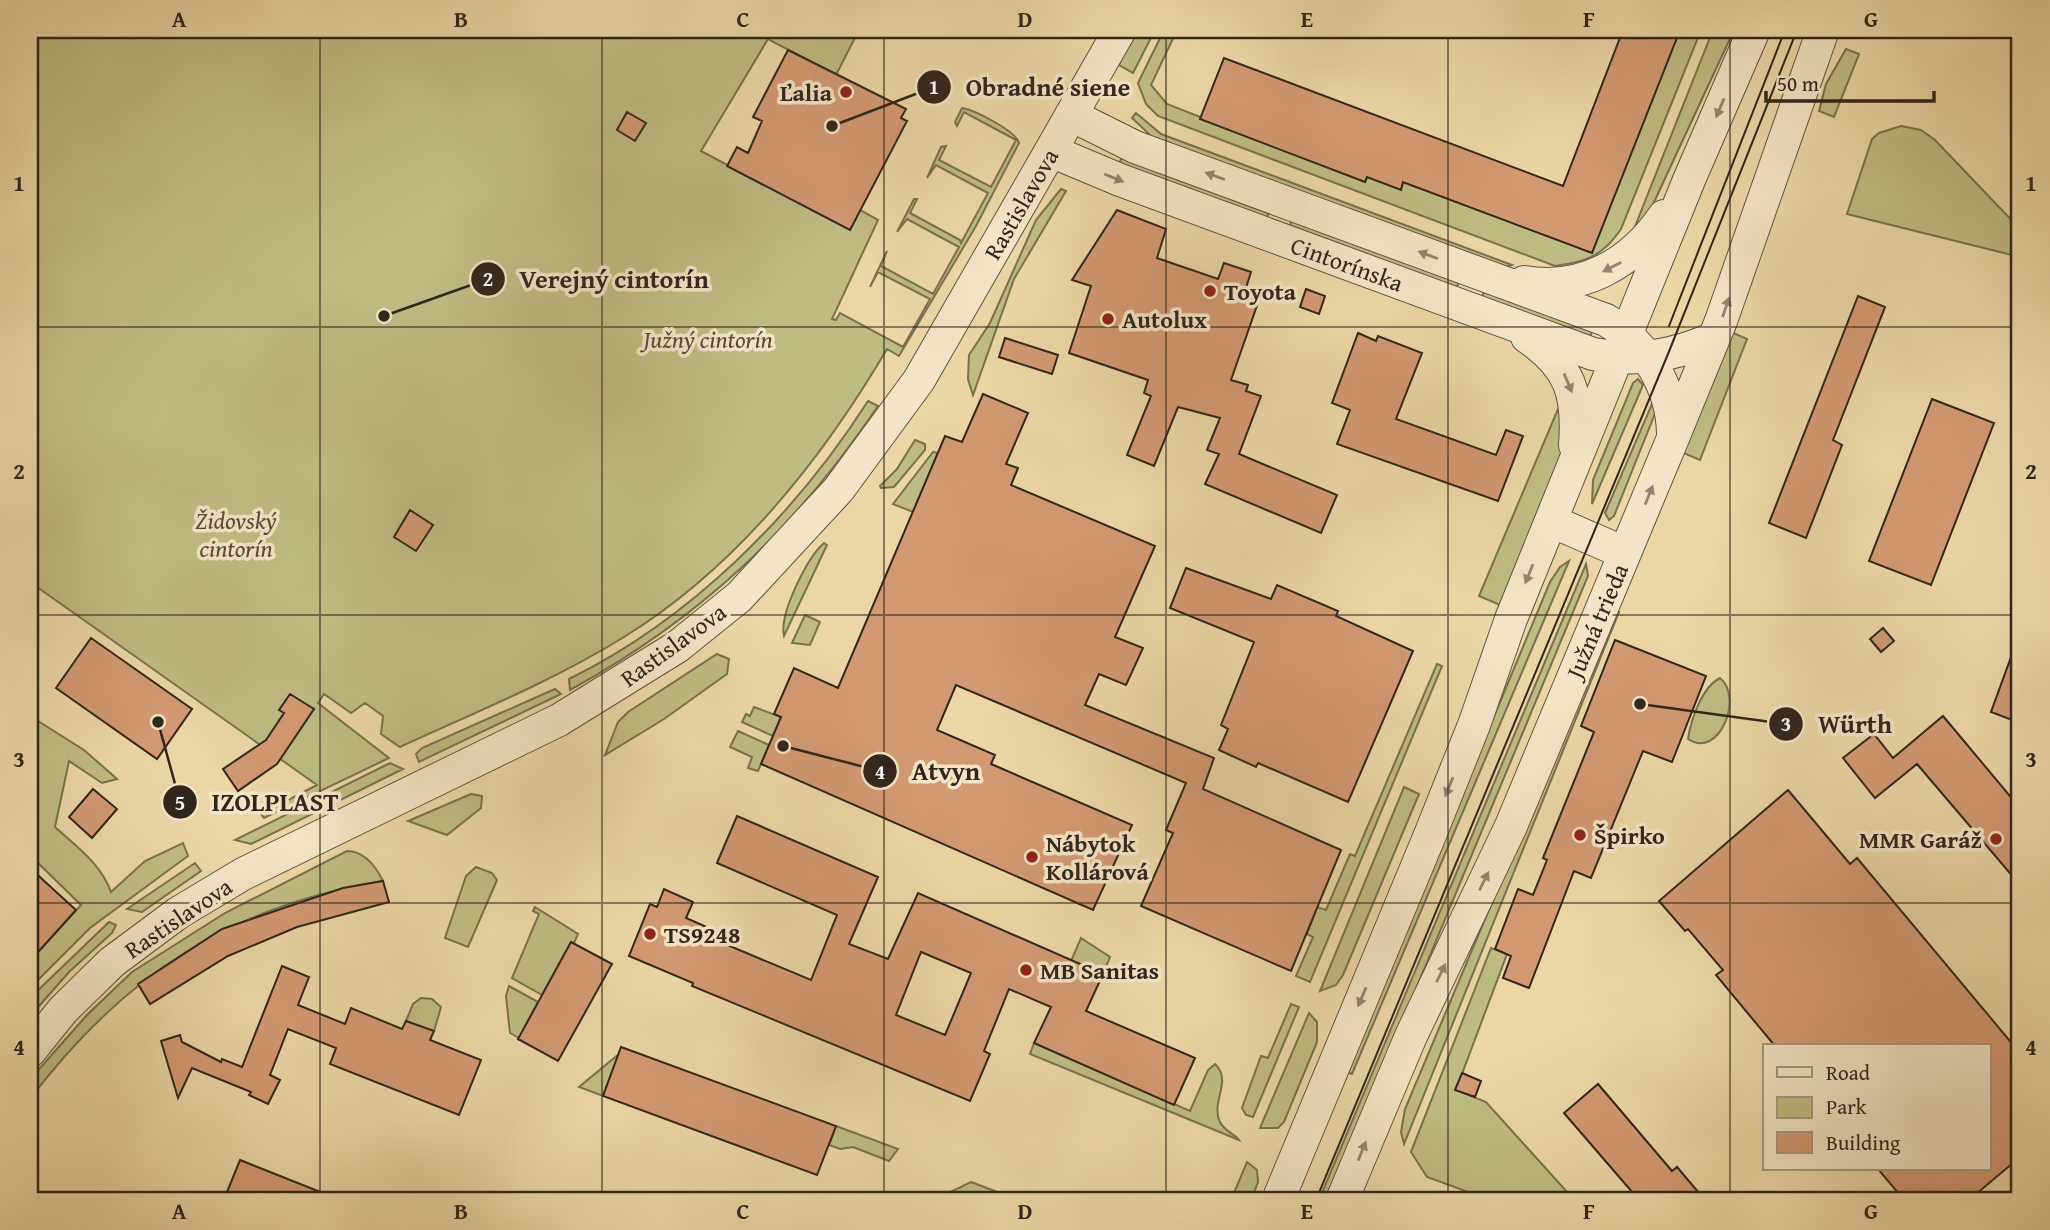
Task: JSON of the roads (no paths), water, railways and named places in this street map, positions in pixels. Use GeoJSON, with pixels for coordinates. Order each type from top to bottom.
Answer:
{"type":"FeatureCollection","features":[{"type":"Feature","properties":{"kind":"street","name":"Rastislavova"},"geometry":{"type":"LineString","coordinates":[[30,1051],[63,1010],[112,962],[178,914],[243,874],[559,720],[620,684],[713,620],[739,597],[839,489],[919,380],[1119,30]]}},
{"type":"Feature","properties":{"kind":"street"},"geometry":{"type":"LineString","coordinates":[[1278,1200],[1430,835],[1573,465],[1631,351],[1689,180],[1754,30]]}},
{"type":"Feature","properties":{"kind":"street","name":"Južná trieda"},"geometry":{"type":"LineString","coordinates":[[1342,1200],[1410,1036],[1511,826],[1673,438],[1714,338],[1823,30]]}},
{"type":"Feature","properties":{"kind":"street","name":"Cintorínska"},"geometry":{"type":"LineString","coordinates":[[1071,115],[1135,147],[1606,320],[1668,395],[1673,438]]}},
{"type":"Feature","properties":{"kind":"street","name":"Cintorínska"},"geometry":{"type":"LineString","coordinates":[[1051,151],[1120,180],[1593,354],[1694,347],[1714,338]]}},
{"type":"Feature","properties":{"kind":"street"},"geometry":{"type":"LineString","coordinates":[[1481,274],[1546,284],[1576,280],[1614,268],[1644,243],[1689,180]]}},
{"type":"Feature","properties":{"kind":"street"},"geometry":{"type":"LineString","coordinates":[[1502,321],[1550,355],[1566,376],[1575,401],[1573,465]]}},
{"type":"Feature","properties":{"kind":"street"},"geometry":{"type":"LineString","coordinates":[[1551,521],[1625,553]]}},
{"type":"Feature","properties":{"kind":"tram line"},"geometry":{"type":"LineString","coordinates":[[1669,326],[1785,30]]}},
{"type":"Feature","properties":{"kind":"tram line"},"geometry":{"type":"LineString","coordinates":[[1316,1200],[1668,354],[1797,30]]}},
{"type":"Feature","properties":{"kind":"place","name":"Ľalia"},"geometry":{"type":"Point","coordinates":[846,92]}},
{"type":"Feature","properties":{"kind":"place","name":"Obradné siene"},"geometry":{"type":"Point","coordinates":[832,126]}},
{"type":"Feature","properties":{"kind":"place","name":"Toyota"},"geometry":{"type":"Point","coordinates":[1210,291]}},
{"type":"Feature","properties":{"kind":"place","name":"Verejný cintorín"},"geometry":{"type":"Point","coordinates":[384,316]}},
{"type":"Feature","properties":{"kind":"place","name":"Autolux"},"geometry":{"type":"Point","coordinates":[1108,319]}},
{"type":"Feature","properties":{"kind":"place","name":"Würth"},"geometry":{"type":"Point","coordinates":[1640,704]}},
{"type":"Feature","properties":{"kind":"place","name":"IZOLPLAST"},"geometry":{"type":"Point","coordinates":[158,722]}},
{"type":"Feature","properties":{"kind":"place","name":"Atvyn"},"geometry":{"type":"Point","coordinates":[783,746]}},
{"type":"Feature","properties":{"kind":"place","name":"Špirko"},"geometry":{"type":"Point","coordinates":[1580,835]}},
{"type":"Feature","properties":{"kind":"place","name":"MMR Garáž"},"geometry":{"type":"Point","coordinates":[1996,839]}},
{"type":"Feature","properties":{"kind":"place","name":"Nábytok Kollárová"},"geometry":{"type":"Point","coordinates":[1032,857]}},
{"type":"Feature","properties":{"kind":"place","name":"TS9248"},"geometry":{"type":"Point","coordinates":[650,934]}},
{"type":"Feature","properties":{"kind":"place","name":"MB Sanitas"},"geometry":{"type":"Point","coordinates":[1026,970]}},
{"type":"Feature","properties":{"kind":"park label","name":"Južný cintorín"},"geometry":{"type":"Point","coordinates":[708,339]}},
{"type":"Feature","properties":{"kind":"park label","name":"Židovský cintorín"},"geometry":{"type":"Point","coordinates":[236,534]}}]}
